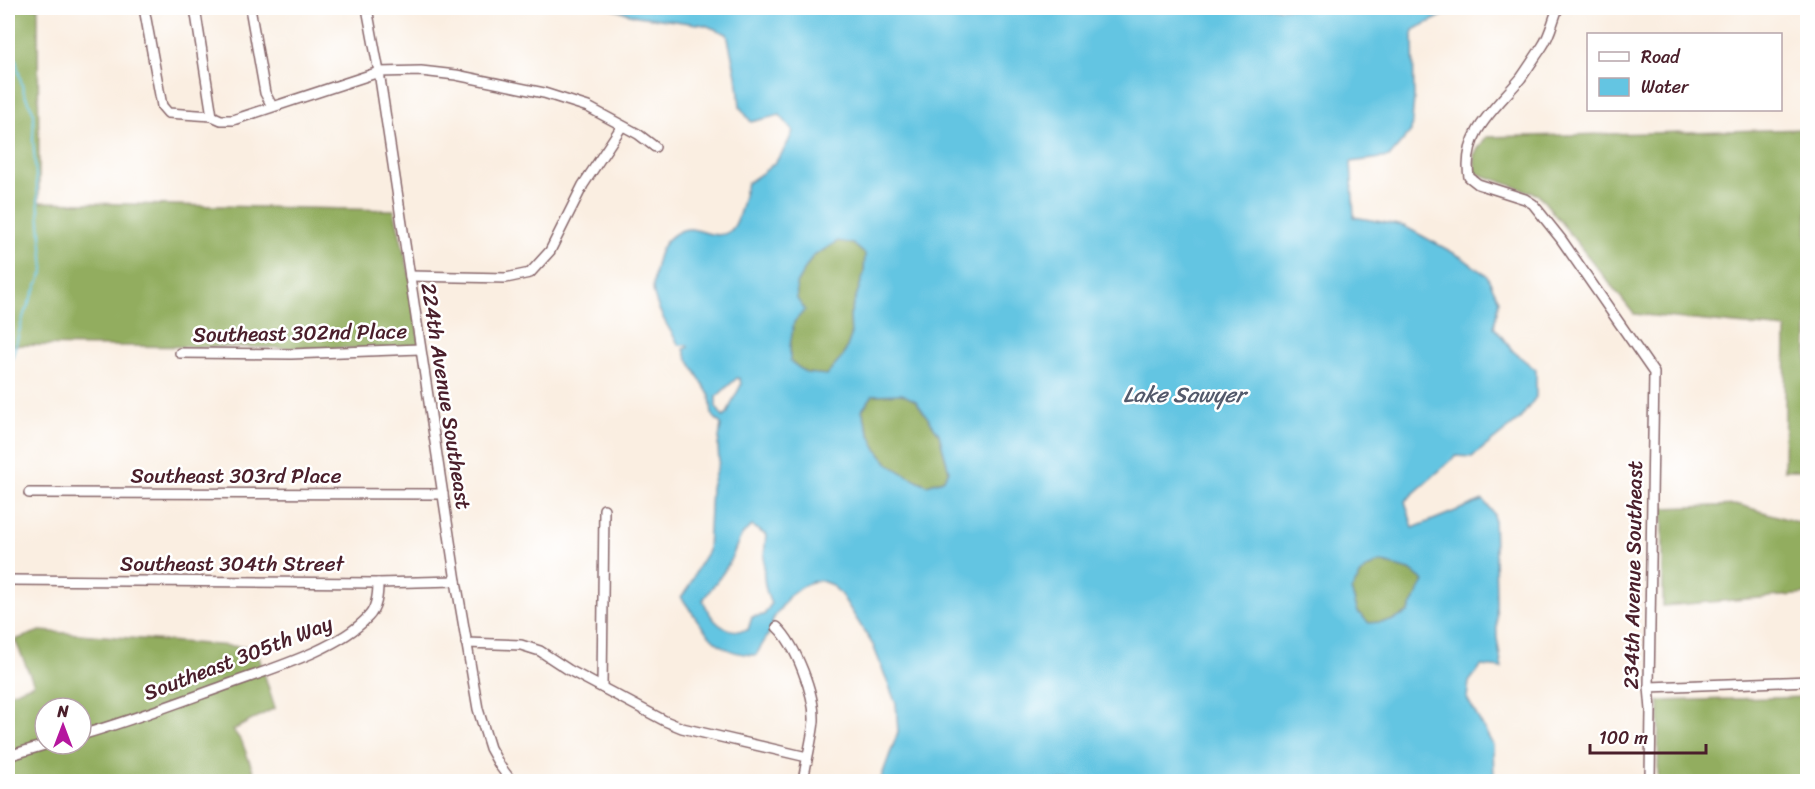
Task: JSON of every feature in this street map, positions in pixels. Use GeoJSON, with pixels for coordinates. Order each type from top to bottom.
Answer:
{"type":"FeatureCollection","features":[{"type":"Feature","properties":{"kind":"street"},"geometry":{"type":"LineString","coordinates":[[144,8],[162,106],[168,113],[233,120],[379,72],[421,71],[542,93],[588,107],[638,134],[655,147]]}},
{"type":"Feature","properties":{"kind":"street"},"geometry":{"type":"LineString","coordinates":[[195,8],[212,116]]}},
{"type":"Feature","properties":{"kind":"street"},"geometry":{"type":"LineString","coordinates":[[250,8],[265,93],[272,106]]}},
{"type":"Feature","properties":{"kind":"street","name":"224th Avenue Southeast"},"geometry":{"type":"LineString","coordinates":[[367,8],[379,72],[420,349],[478,710],[484,735],[500,766],[512,782]]}},
{"type":"Feature","properties":{"kind":"street","name":"234th Avenue Southeast"},"geometry":{"type":"LineString","coordinates":[[1558,8],[1545,44],[1475,133],[1467,166],[1468,177],[1478,184],[1525,198],[1533,204],[1561,239],[1654,373],[1649,687],[1650,778]]}},
{"type":"Feature","properties":{"kind":"street"},"geometry":{"type":"LineString","coordinates":[[410,276],[506,278],[530,273],[550,251],[583,185],[622,126]]}},
{"type":"Feature","properties":{"kind":"street","name":"Southeast 302nd Place"},"geometry":{"type":"LineString","coordinates":[[180,353],[291,354],[420,349]]}},
{"type":"Feature","properties":{"kind":"street","name":"Southeast 303rd Place"},"geometry":{"type":"LineString","coordinates":[[29,493],[443,494]]}},
{"type":"Feature","properties":{"kind":"street"},"geometry":{"type":"LineString","coordinates":[[602,687],[604,509]]}},
{"type":"Feature","properties":{"kind":"street","name":"Southeast 304th Street"},"geometry":{"type":"LineString","coordinates":[[8,580],[378,583],[456,581]]}},
{"type":"Feature","properties":{"kind":"street","name":"Southeast 305th Way"},"geometry":{"type":"LineString","coordinates":[[93,731],[287,663],[344,638],[370,616],[378,598],[378,583]]}},
{"type":"Feature","properties":{"kind":"street"},"geometry":{"type":"LineString","coordinates":[[777,627],[786,635],[794,650],[808,686],[814,718],[803,782]]}},
{"type":"Feature","properties":{"kind":"street"},"geometry":{"type":"LineString","coordinates":[[466,644],[521,645],[540,651],[569,670],[664,721],[682,728],[807,757]]}},
{"type":"Feature","properties":{"kind":"street"},"geometry":{"type":"LineString","coordinates":[[1649,687],[1808,681]]}},
{"type":"Feature","properties":{"kind":"street"},"geometry":{"type":"LineString","coordinates":[[8,756],[33,748]]}},
{"type":"Feature","properties":{"kind":"green space"},"geometry":{"type":"Polygon","coordinates":[[[8,8],[38,8],[39,202],[394,210],[410,276],[420,349],[8,345],[8,8]]]}},
{"type":"Feature","properties":{"kind":"green space"},"geometry":{"type":"Polygon","coordinates":[[[1807,129],[1807,470],[1784,470],[1786,329],[1634,314],[1539,195],[1476,173],[1474,155],[1486,137],[1807,129]]]}},
{"type":"Feature","properties":{"kind":"green space"},"geometry":{"type":"Polygon","coordinates":[[[838,241],[853,244],[865,254],[864,273],[850,315],[851,336],[844,355],[827,375],[806,373],[790,361],[797,299],[796,284],[812,257],[838,241]]]}},
{"type":"Feature","properties":{"kind":"green space"},"geometry":{"type":"Polygon","coordinates":[[[902,394],[916,400],[939,434],[949,471],[944,480],[927,485],[905,474],[886,461],[874,444],[862,410],[873,395],[902,394]]]}},
{"type":"Feature","properties":{"kind":"green space"},"geometry":{"type":"Polygon","coordinates":[[[1740,505],[1807,525],[1807,594],[1663,606],[1663,508],[1740,505]]]}},
{"type":"Feature","properties":{"kind":"green space"},"geometry":{"type":"Polygon","coordinates":[[[1379,562],[1410,570],[1424,581],[1408,613],[1391,621],[1369,623],[1358,612],[1351,590],[1364,570],[1379,562]]]}},
{"type":"Feature","properties":{"kind":"green space"},"geometry":{"type":"Polygon","coordinates":[[[40,631],[256,648],[275,708],[233,730],[242,742],[257,781],[8,782],[8,694],[34,684],[15,640],[40,631]]]}},
{"type":"Feature","properties":{"kind":"green space"},"geometry":{"type":"Polygon","coordinates":[[[1807,697],[1807,781],[1658,781],[1659,701],[1807,697]]]}},
{"type":"Feature","properties":{"kind":"water","name":"Lake Sawyer"},"geometry":{"type":"Polygon","coordinates":[[[609,8],[1488,8],[1446,14],[1413,30],[1414,99],[1411,131],[1389,157],[1351,162],[1354,217],[1404,226],[1461,257],[1487,276],[1499,300],[1494,327],[1513,351],[1536,370],[1536,397],[1520,419],[1472,457],[1456,456],[1405,501],[1413,528],[1483,500],[1494,514],[1497,638],[1502,668],[1481,666],[1469,682],[1467,698],[1493,745],[1494,781],[880,781],[898,732],[896,704],[873,645],[842,596],[832,585],[819,580],[803,586],[789,596],[773,619],[771,630],[756,655],[729,650],[711,637],[681,597],[708,551],[711,487],[719,462],[718,446],[721,424],[712,415],[710,396],[687,358],[684,349],[688,347],[679,345],[659,308],[653,290],[655,270],[663,246],[678,232],[690,229],[720,235],[733,228],[739,216],[747,183],[776,162],[793,131],[780,115],[751,122],[740,107],[738,84],[727,34],[705,25],[637,16],[609,8]],[[838,241],[812,257],[796,284],[797,299],[805,310],[794,322],[790,361],[806,373],[827,375],[844,355],[851,336],[850,315],[864,273],[865,254],[853,244],[838,241]],[[737,378],[716,397],[716,407],[723,417],[727,414],[741,385],[740,379],[737,378]],[[902,394],[873,395],[862,410],[871,437],[881,456],[895,468],[927,485],[943,480],[949,471],[939,434],[916,401],[902,394]],[[752,526],[742,535],[728,565],[703,600],[710,615],[720,625],[739,631],[748,630],[752,617],[764,615],[771,604],[764,578],[766,535],[752,526]],[[1379,562],[1364,570],[1351,590],[1358,612],[1369,623],[1391,621],[1408,613],[1424,581],[1410,570],[1379,562]]]}},
{"type":"Feature","properties":{"kind":"waterway"},"geometry":{"type":"LineString","coordinates":[[8,9],[12,45],[24,93],[34,113],[33,140],[44,270],[24,314],[8,373]]}},
{"type":"Feature","properties":{"kind":"waterway"},"geometry":{"type":"LineString","coordinates":[[8,400],[11,424],[8,432]]}}]}
